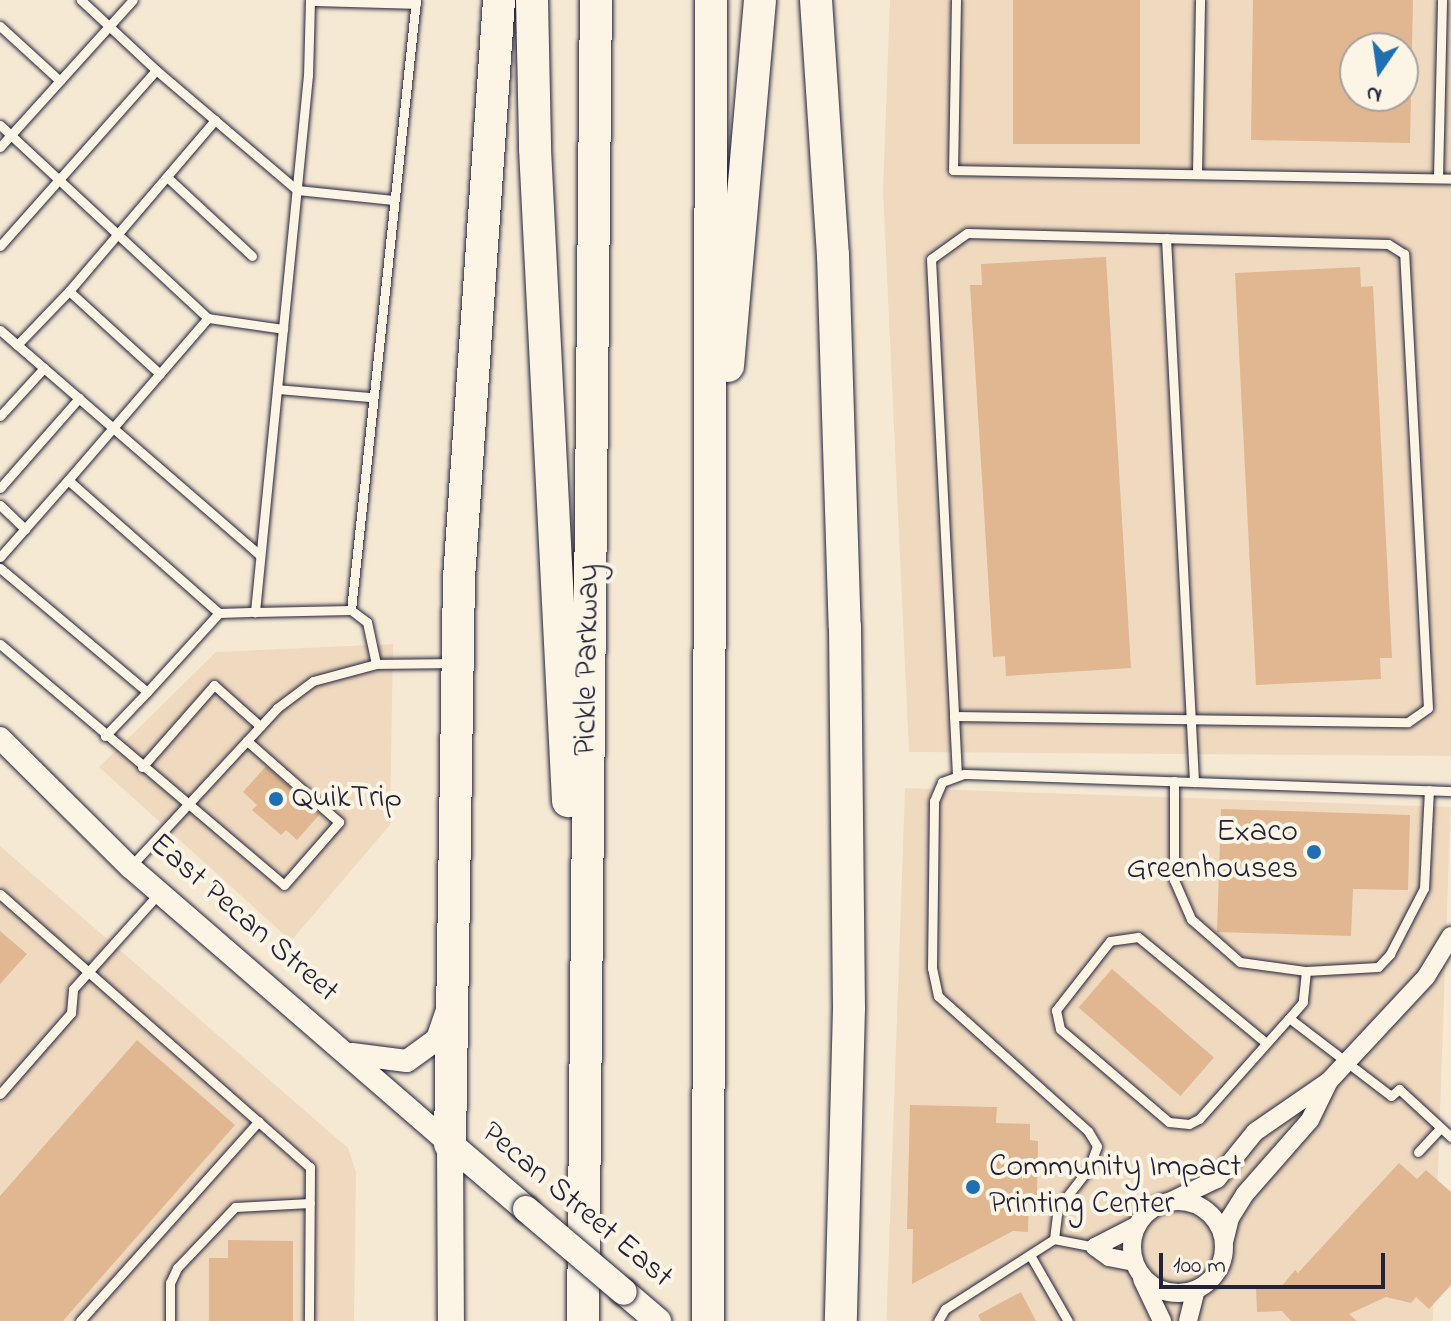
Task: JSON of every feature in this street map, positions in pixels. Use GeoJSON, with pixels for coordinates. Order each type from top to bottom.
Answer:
{"type":"FeatureCollection","features":[{"type":"Feature","properties":{"kind":"highway"},"geometry":{"type":"LineString","coordinates":[[450,1144],[449,1005],[457,663],[499,0]]}},
{"type":"Feature","properties":{"kind":"highway"},"geometry":{"type":"LineString","coordinates":[[532,0],[535,149],[584,1127]]}},
{"type":"Feature","properties":{"kind":"highway","name":"Pickle Parkway"},"geometry":{"type":"LineString","coordinates":[[583,1321],[596,0]]}},
{"type":"Feature","properties":{"kind":"highway"},"geometry":{"type":"LineString","coordinates":[[708,1321],[711,0]]}},
{"type":"Feature","properties":{"kind":"highway"},"geometry":{"type":"LineString","coordinates":[[708,572],[760,0]]}},
{"type":"Feature","properties":{"kind":"highway"},"geometry":{"type":"LineString","coordinates":[[816,0],[833,255],[845,627],[849,1008],[841,1321]]}},
{"type":"Feature","properties":{"kind":"main road","name":"Pecan Street East"},"geometry":{"type":"LineString","coordinates":[[450,1144],[658,1321]]}},
{"type":"Feature","properties":{"kind":"main road"},"geometry":{"type":"LineString","coordinates":[[450,1144],[451,1321]]}},
{"type":"Feature","properties":{"kind":"street","name":"East Pecan Street"},"geometry":{"type":"LineString","coordinates":[[0,738],[130,867],[450,1144]]}},
{"type":"Feature","properties":{"kind":"street"},"geometry":{"type":"LineString","coordinates":[[1196,1290],[1173,1294],[1137,1269],[1095,1247],[1136,1226],[1154,1207],[1217,1179],[1255,1132],[1329,1081],[1426,977],[1451,936]]}},
{"type":"Feature","properties":{"kind":"street"},"geometry":{"type":"LineString","coordinates":[[348,1053],[388,1063],[423,1054],[437,1039],[449,1005]]}},
{"type":"Feature","properties":{"kind":"street"},"geometry":{"type":"LineString","coordinates":[[1188,1321],[1196,1290],[1221,1265],[1230,1218],[1245,1194],[1310,1120],[1329,1081]]}},
{"type":"Feature","properties":{"kind":"street"},"geometry":{"type":"LineString","coordinates":[[1170,1202],[1194,1204],[1208,1212],[1224,1242]]}},
{"type":"Feature","properties":{"kind":"street"},"geometry":{"type":"LineString","coordinates":[[1136,1226],[1137,1269],[1162,1321]]}},
{"type":"Feature","properties":{"kind":"lane"},"geometry":{"type":"LineString","coordinates":[[81,0],[156,70],[297,190],[393,200]]}},
{"type":"Feature","properties":{"kind":"lane"},"geometry":{"type":"LineString","coordinates":[[0,147],[133,0]]}},
{"type":"Feature","properties":{"kind":"lane"},"geometry":{"type":"LineString","coordinates":[[956,0],[953,170],[1451,179]]}},
{"type":"Feature","properties":{"kind":"lane"},"geometry":{"type":"LineString","coordinates":[[1197,174],[1200,0]]}},
{"type":"Feature","properties":{"kind":"lane"},"geometry":{"type":"LineString","coordinates":[[1438,178],[1442,0]]}},
{"type":"Feature","properties":{"kind":"lane"},"geometry":{"type":"LineString","coordinates":[[255,612],[297,190],[310,1],[416,2],[371,397],[351,610]]}},
{"type":"Feature","properties":{"kind":"lane"},"geometry":{"type":"LineString","coordinates":[[0,26],[60,81]]}},
{"type":"Feature","properties":{"kind":"lane"},"geometry":{"type":"LineString","coordinates":[[0,246],[61,181],[156,70]]}},
{"type":"Feature","properties":{"kind":"lane"},"geometry":{"type":"LineString","coordinates":[[17,345],[69,291],[215,120]]}},
{"type":"Feature","properties":{"kind":"lane"},"geometry":{"type":"LineString","coordinates":[[0,125],[208,318],[283,329]]}},
{"type":"Feature","properties":{"kind":"lane"},"geometry":{"type":"LineString","coordinates":[[167,177],[252,256]]}},
{"type":"Feature","properties":{"kind":"lane"},"geometry":{"type":"LineString","coordinates":[[954,716],[1190,723],[1408,722],[1428,708],[1404,254],[1388,244],[967,233],[931,259],[957,776]]}},
{"type":"Feature","properties":{"kind":"lane"},"geometry":{"type":"LineString","coordinates":[[1166,238],[1194,782]]}},
{"type":"Feature","properties":{"kind":"lane"},"geometry":{"type":"LineString","coordinates":[[69,291],[160,374]]}},
{"type":"Feature","properties":{"kind":"lane"},"geometry":{"type":"LineString","coordinates":[[0,557],[208,318]]}},
{"type":"Feature","properties":{"kind":"lane"},"geometry":{"type":"LineString","coordinates":[[0,330],[260,555]]}},
{"type":"Feature","properties":{"kind":"lane"},"geometry":{"type":"LineString","coordinates":[[0,416],[44,368]]}},
{"type":"Feature","properties":{"kind":"lane"},"geometry":{"type":"LineString","coordinates":[[277,389],[371,397]]}},
{"type":"Feature","properties":{"kind":"lane"},"geometry":{"type":"LineString","coordinates":[[0,488],[79,398]]}},
{"type":"Feature","properties":{"kind":"lane"},"geometry":{"type":"LineString","coordinates":[[68,480],[219,613],[351,610],[367,622],[376,664]]}},
{"type":"Feature","properties":{"kind":"lane"},"geometry":{"type":"LineString","coordinates":[[0,505],[25,529]]}},
{"type":"Feature","properties":{"kind":"lane"},"geometry":{"type":"LineString","coordinates":[[0,568],[147,692]]}},
{"type":"Feature","properties":{"kind":"lane"},"geometry":{"type":"LineString","coordinates":[[105,736],[219,613]]}},
{"type":"Feature","properties":{"kind":"lane"},"geometry":{"type":"LineString","coordinates":[[0,644],[186,805],[284,885],[339,822],[247,741]]}},
{"type":"Feature","properties":{"kind":"lane"},"geometry":{"type":"LineString","coordinates":[[130,867],[186,805],[201,781],[219,762],[313,681],[376,664],[457,663]]}},
{"type":"Feature","properties":{"kind":"lane"},"geometry":{"type":"LineString","coordinates":[[142,767],[164,749],[196,712],[214,685],[260,726]]}},
{"type":"Feature","properties":{"kind":"lane"},"geometry":{"type":"LineString","coordinates":[[1054,1239],[1058,1208],[1096,1156],[1094,1138],[949,1011],[933,984],[934,801],[942,782],[957,776],[1451,791]]}},
{"type":"Feature","properties":{"kind":"lane"},"geometry":{"type":"LineString","coordinates":[[1174,781],[1174,880],[1191,919],[1240,962],[1306,971],[1378,967],[1390,954],[1424,888],[1429,790]]}},
{"type":"Feature","properties":{"kind":"lane"},"geometry":{"type":"LineString","coordinates":[[0,1094],[71,1013],[73,989],[160,892]]}},
{"type":"Feature","properties":{"kind":"lane"},"geometry":{"type":"LineString","coordinates":[[0,894],[310,1167],[309,1321]]}},
{"type":"Feature","properties":{"kind":"lane"},"geometry":{"type":"LineString","coordinates":[[1265,1042],[1138,937],[1110,941],[1056,1010],[1060,1029],[1159,1116],[1179,1125],[1199,1119],[1303,1002],[1306,971]]}},
{"type":"Feature","properties":{"kind":"lane"},"geometry":{"type":"LineString","coordinates":[[1289,1018],[1391,1096],[1399,1089],[1451,1137]]}},
{"type":"Feature","properties":{"kind":"lane"},"geometry":{"type":"LineString","coordinates":[[80,1321],[259,1121]]}},
{"type":"Feature","properties":{"kind":"lane"},"geometry":{"type":"LineString","coordinates":[[1418,1152],[1440,1128]]}},
{"type":"Feature","properties":{"kind":"lane"},"geometry":{"type":"LineString","coordinates":[[170,1321],[170,1283],[177,1268],[235,1207],[310,1203]]}},
{"type":"Feature","properties":{"kind":"lane"},"geometry":{"type":"LineString","coordinates":[[938,1321],[945,1309],[1054,1239],[1095,1247]]}},
{"type":"Feature","properties":{"kind":"lane"},"geometry":{"type":"LineString","coordinates":[[1030,1255],[1068,1321]]}},
{"type":"Feature","properties":{"kind":"shaded area"},"geometry":{"type":"Polygon","coordinates":[[[890,0],[1451,0],[1451,756],[909,752],[883,190],[890,0]]]}},
{"type":"Feature","properties":{"kind":"shaded area"},"geometry":{"type":"Polygon","coordinates":[[[393,644],[390,825],[291,941],[99,767],[216,652],[393,644]]]}},
{"type":"Feature","properties":{"kind":"shaded area"},"geometry":{"type":"Polygon","coordinates":[[[905,788],[1451,807],[1433,1321],[886,1321],[905,788]]]}},
{"type":"Feature","properties":{"kind":"shaded area"},"geometry":{"type":"Polygon","coordinates":[[[0,846],[348,1148],[356,1172],[354,1321],[0,1321],[0,846]]]}},
{"type":"Feature","properties":{"kind":"building"},"geometry":{"type":"Polygon","coordinates":[[[1013,0],[1140,0],[1140,144],[1013,144],[1013,0]]]}},
{"type":"Feature","properties":{"kind":"building"},"geometry":{"type":"Polygon","coordinates":[[[1253,0],[1413,0],[1412,32],[1339,32],[1339,112],[1411,112],[1410,143],[1251,140],[1253,0]]]}},
{"type":"Feature","properties":{"kind":"building"},"geometry":{"type":"Polygon","coordinates":[[[1106,257],[1131,668],[1006,676],[1005,656],[993,657],[970,285],[982,285],[981,264],[1106,257]]]}},
{"type":"Feature","properties":{"kind":"building"},"geometry":{"type":"Polygon","coordinates":[[[1360,267],[1361,287],[1373,286],[1392,658],[1380,658],[1381,679],[1256,685],[1235,273],[1360,267]]]}},
{"type":"Feature","properties":{"kind":"building","name":"QuikTrip"},"geometry":{"type":"Polygon","coordinates":[[[266,766],[320,814],[297,840],[286,830],[281,835],[252,810],[257,805],[243,792],[266,766]]]}},
{"type":"Feature","properties":{"kind":"building","name":"Exaco Greenhouses"},"geometry":{"type":"Polygon","coordinates":[[[1221,809],[1410,815],[1408,890],[1353,889],[1351,936],[1217,932],[1221,809]]]}},
{"type":"Feature","properties":{"kind":"building"},"geometry":{"type":"Polygon","coordinates":[[[0,931],[27,954],[0,984],[0,931]]]}},
{"type":"Feature","properties":{"kind":"building"},"geometry":{"type":"Polygon","coordinates":[[[1112,969],[1214,1058],[1180,1096],[1079,1007],[1112,969]]]}},
{"type":"Feature","properties":{"kind":"building"},"geometry":{"type":"Polygon","coordinates":[[[137,1040],[235,1125],[63,1321],[0,1321],[0,1196],[137,1040]]]}},
{"type":"Feature","properties":{"kind":"building","name":"Community Impact Printing Center"},"geometry":{"type":"Polygon","coordinates":[[[910,1105],[997,1107],[996,1123],[1030,1124],[1030,1140],[1038,1141],[1037,1195],[1029,1195],[1028,1232],[1013,1231],[912,1284],[913,1229],[907,1229],[910,1105]]]}},
{"type":"Feature","properties":{"kind":"building"},"geometry":{"type":"Polygon","coordinates":[[[1399,1163],[1417,1179],[1426,1170],[1451,1192],[1451,1285],[1429,1309],[1416,1297],[1411,1303],[1386,1297],[1349,1314],[1357,1321],[1291,1321],[1282,1311],[1257,1312],[1256,1288],[1281,1287],[1295,1270],[1298,1273],[1399,1163]]]}},
{"type":"Feature","properties":{"kind":"building"},"geometry":{"type":"Polygon","coordinates":[[[228,1240],[293,1241],[293,1321],[209,1321],[209,1258],[228,1258],[228,1240]]]}},
{"type":"Feature","properties":{"kind":"building"},"geometry":{"type":"Polygon","coordinates":[[[1021,1292],[1036,1321],[981,1321],[978,1315],[1021,1292]]]}},
{"type":"Feature","properties":{"kind":"place","name":"QuikTrip"},"geometry":{"type":"Point","coordinates":[276,799]}},
{"type":"Feature","properties":{"kind":"place","name":"Exaco Greenhouses"},"geometry":{"type":"Point","coordinates":[1314,852]}},
{"type":"Feature","properties":{"kind":"place","name":"Community Impact Printing Center"},"geometry":{"type":"Point","coordinates":[973,1187]}}]}
